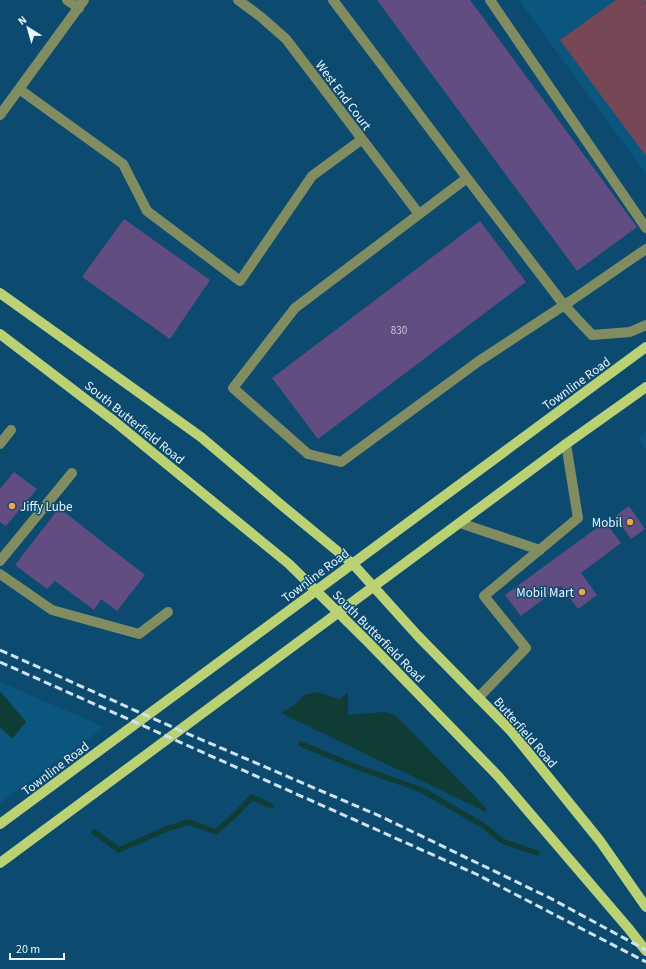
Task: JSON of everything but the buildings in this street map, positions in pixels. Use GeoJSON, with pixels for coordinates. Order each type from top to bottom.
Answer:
{"type":"FeatureCollection","features":[{"type":"Feature","properties":{"kind":"main road","name":"South Butterfield Road"},"geometry":{"type":"LineString","coordinates":[[0,293],[201,437],[353,564],[373,586]]}},
{"type":"Feature","properties":{"kind":"main road","name":"South Butterfield Road"},"geometry":{"type":"LineString","coordinates":[[0,334],[120,426],[289,564],[498,776],[630,929],[646,951]]}},
{"type":"Feature","properties":{"kind":"main road","name":"Townline Road"},"geometry":{"type":"LineString","coordinates":[[0,824],[646,347]]}},
{"type":"Feature","properties":{"kind":"main road"},"geometry":{"type":"LineString","coordinates":[[0,863],[373,586],[646,387]]}},
{"type":"Feature","properties":{"kind":"main road","name":"Butterfield Road"},"geometry":{"type":"LineString","coordinates":[[373,586],[511,731],[590,829],[646,907]]}},
{"type":"Feature","properties":{"kind":"street"},"geometry":{"type":"LineString","coordinates":[[0,115],[81,4],[67,0]]}},
{"type":"Feature","properties":{"kind":"street","name":"West End Court"},"geometry":{"type":"LineString","coordinates":[[238,0],[261,17],[286,39],[361,140],[419,214]]}},
{"type":"Feature","properties":{"kind":"street"},"geometry":{"type":"LineString","coordinates":[[333,0],[466,178],[564,305],[592,335],[630,332],[646,325]]}},
{"type":"Feature","properties":{"kind":"street"},"geometry":{"type":"LineString","coordinates":[[490,0],[646,228]]}},
{"type":"Feature","properties":{"kind":"street"},"geometry":{"type":"LineString","coordinates":[[19,89],[123,164],[147,211],[240,281],[312,176],[361,140]]}},
{"type":"Feature","properties":{"kind":"street"},"geometry":{"type":"LineString","coordinates":[[466,178],[295,308],[233,388],[308,454],[341,462],[479,361],[646,249]]}},
{"type":"Feature","properties":{"kind":"street"},"geometry":{"type":"LineString","coordinates":[[0,444],[12,430]]}},
{"type":"Feature","properties":{"kind":"street"},"geometry":{"type":"LineString","coordinates":[[478,698],[526,648],[484,596],[578,518],[566,444]]}},
{"type":"Feature","properties":{"kind":"street"},"geometry":{"type":"LineString","coordinates":[[0,561],[72,473]]}},
{"type":"Feature","properties":{"kind":"street"},"geometry":{"type":"LineString","coordinates":[[460,523],[540,550]]}},
{"type":"Feature","properties":{"kind":"street"},"geometry":{"type":"LineString","coordinates":[[0,574],[52,610],[139,634],[168,612]]}},
{"type":"Feature","properties":{"kind":"shaded area"},"geometry":{"type":"Polygon","coordinates":[[[519,0],[646,0],[646,174],[519,0]]]}},
{"type":"Feature","properties":{"kind":"shaded area"},"geometry":{"type":"Polygon","coordinates":[[[616,0],[646,0],[646,2],[638,5],[646,3],[646,156],[560,40],[616,0]]]}},
{"type":"Feature","properties":{"kind":"shaded area"},"geometry":{"type":"Polygon","coordinates":[[[646,431],[646,449],[638,437],[646,431]]]}},
{"type":"Feature","properties":{"kind":"shaded area"},"geometry":{"type":"Polygon","coordinates":[[[0,682],[104,727],[0,803],[0,682]]]}},
{"type":"Feature","properties":{"kind":"shaded area"},"geometry":{"type":"Polygon","coordinates":[[[0,691],[26,722],[12,739],[0,727],[0,691]]]}},
{"type":"Feature","properties":{"kind":"shaded area"},"geometry":{"type":"Polygon","coordinates":[[[317,692],[339,699],[348,693],[348,715],[385,712],[395,715],[486,808],[486,812],[281,713],[297,703],[304,695],[317,692]]]}},
{"type":"Feature","properties":{"kind":"waterway"},"geometry":{"type":"LineString","coordinates":[[301,744],[359,768],[422,790],[484,826],[502,841],[537,853]]}},
{"type":"Feature","properties":{"kind":"waterway"},"geometry":{"type":"LineString","coordinates":[[94,832],[119,850],[166,829],[189,822],[216,832],[252,797],[271,806]]}},
{"type":"Feature","properties":{"kind":"railway"},"geometry":{"type":"LineString","coordinates":[[0,650],[179,730],[382,817],[550,898],[646,950]]}},
{"type":"Feature","properties":{"kind":"railway"},"geometry":{"type":"LineString","coordinates":[[0,662],[476,874],[646,962]]}},
{"type":"Feature","properties":{"kind":"place","name":"Jiffy Lube"},"geometry":{"type":"Point","coordinates":[12,506]}},
{"type":"Feature","properties":{"kind":"place","name":"Mobil"},"geometry":{"type":"Point","coordinates":[630,522]}},
{"type":"Feature","properties":{"kind":"place","name":"Mobil Mart"},"geometry":{"type":"Point","coordinates":[582,592]}}]}
